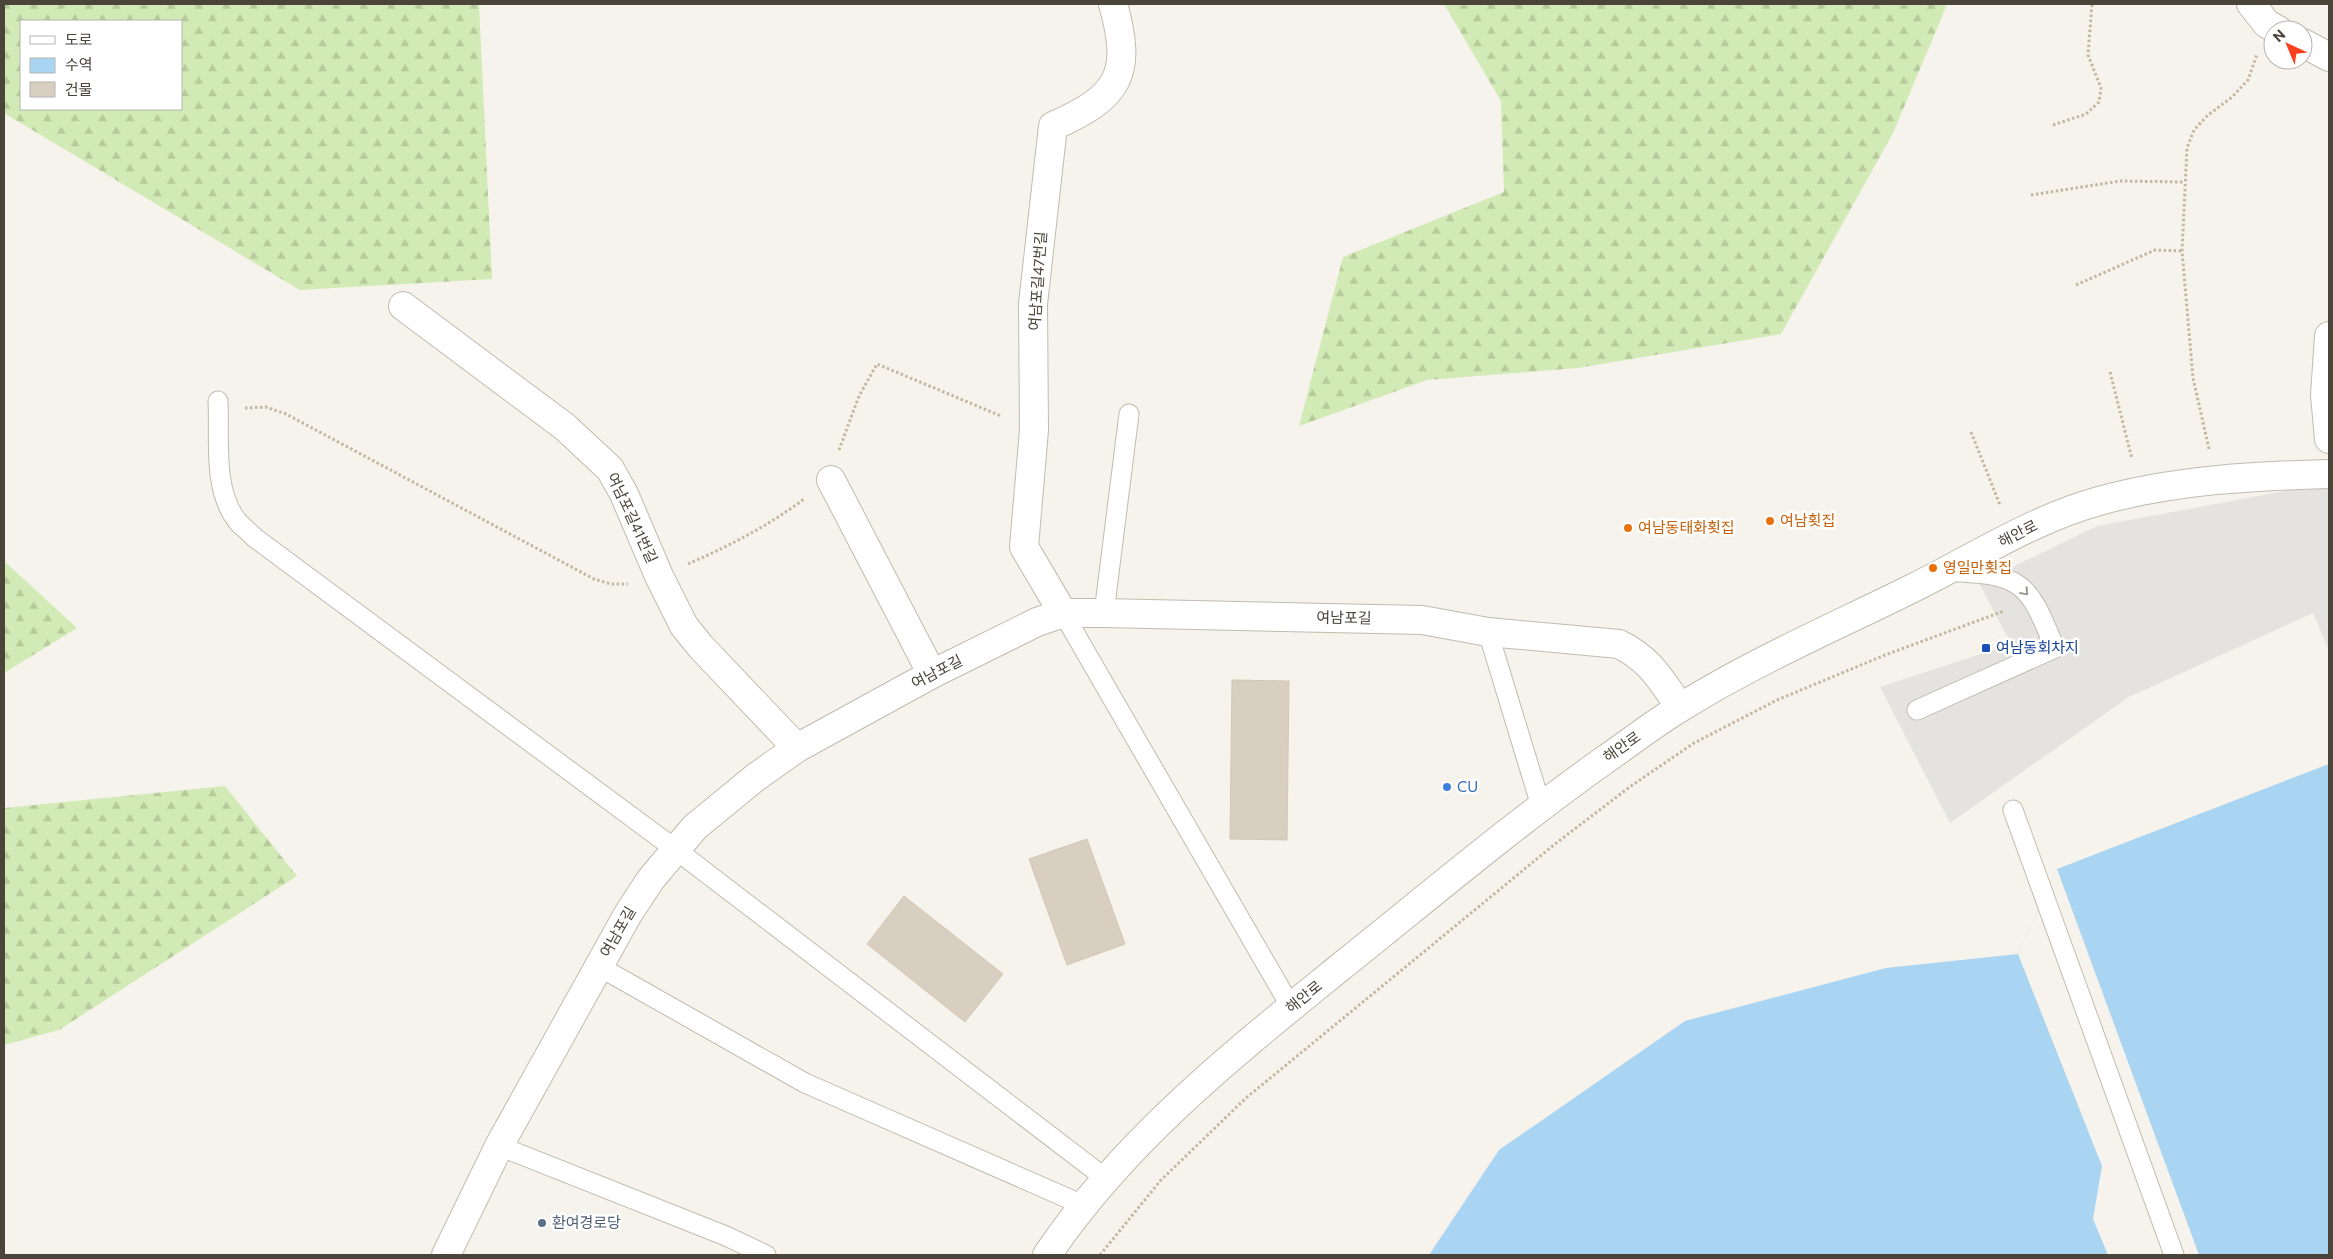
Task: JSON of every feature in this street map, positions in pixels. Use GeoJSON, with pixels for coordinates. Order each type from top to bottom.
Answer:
{"type":"FeatureCollection","features":[{"type":"Feature","properties":{"kind":"street","name":"여남포길47번길"},"geometry":{"type":"LineString","coordinates":[[1063,613],[1024,547],[1034,430],[1033,304],[1053,126],[1078,115],[1098,103],[1111,90],[1118,75],[1122,54],[1120,27],[1113,4]]}},
{"type":"Feature","properties":{"kind":"street"},"geometry":{"type":"LineString","coordinates":[[2313,48],[2329,57]]}},
{"type":"Feature","properties":{"kind":"street","name":"여남포길41번길"},"geometry":{"type":"LineString","coordinates":[[403,306],[565,427],[610,469],[628,502],[659,576],[690,633],[798,748]]}},
{"type":"Feature","properties":{"kind":"street"},"geometry":{"type":"LineString","coordinates":[[2329,336],[2325,395],[2329,439]]}},
{"type":"Feature","properties":{"kind":"street","name":"해안로"},"geometry":{"type":"LineString","coordinates":[[1047,1255],[1105,1178],[1179,1103],[1292,1007],[1542,806],[1680,707],[1733,676],[1946,571],[2012,536],[2067,512],[2098,501],[2140,491],[2216,479],[2262,475],[2329,474]]}},
{"type":"Feature","properties":{"kind":"street"},"geometry":{"type":"LineString","coordinates":[[830,480],[932,674]]}},
{"type":"Feature","properties":{"kind":"street","name":"여남포길"},"geometry":{"type":"LineString","coordinates":[[446,1255],[500,1146],[598,966],[651,878],[675,849],[718,806],[798,748],[932,674],[1037,622],[1063,613],[1422,620],[1488,632],[1620,644],[1638,654],[1654,669],[1680,707]]}},
{"type":"Feature","properties":{"kind":"lane"},"geometry":{"type":"LineString","coordinates":[[219,410],[220,472],[225,497],[237,521],[249,532],[675,849],[1105,1178]]}},
{"type":"Feature","properties":{"kind":"lane"},"geometry":{"type":"LineString","coordinates":[[1104,613],[1130,414]]}},
{"type":"Feature","properties":{"kind":"lane"},"geometry":{"type":"LineString","coordinates":[[1917,710],[2055,648],[2032,601],[2018,585],[1977,573],[1946,571]]}},
{"type":"Feature","properties":{"kind":"lane"},"geometry":{"type":"LineString","coordinates":[[1063,613],[1292,1007]]}},
{"type":"Feature","properties":{"kind":"lane"},"geometry":{"type":"LineString","coordinates":[[1488,632],[1542,806]]}},
{"type":"Feature","properties":{"kind":"lane"},"geometry":{"type":"LineString","coordinates":[[2013,810],[2174,1255]]}},
{"type":"Feature","properties":{"kind":"lane"},"geometry":{"type":"LineString","coordinates":[[598,966],[806,1082],[1083,1206]]}},
{"type":"Feature","properties":{"kind":"lane"},"geometry":{"type":"LineString","coordinates":[[500,1146],[726,1236],[766,1255]]}},
{"type":"Feature","properties":{"kind":"path"},"geometry":{"type":"LineString","coordinates":[[2053,125],[2086,114],[2100,102],[2101,88],[2088,55],[2092,4]]}},
{"type":"Feature","properties":{"kind":"path"},"geometry":{"type":"LineString","coordinates":[[2216,479],[2193,378],[2182,251],[2187,148],[2194,130],[2232,97],[2248,80],[2265,19]]}},
{"type":"Feature","properties":{"kind":"path"},"geometry":{"type":"LineString","coordinates":[[2031,195],[2120,181],[2184,182]]}},
{"type":"Feature","properties":{"kind":"path"},"geometry":{"type":"LineString","coordinates":[[2076,285],[2155,250],[2182,251]]}},
{"type":"Feature","properties":{"kind":"path"},"geometry":{"type":"LineString","coordinates":[[2110,372],[2140,491]]}},
{"type":"Feature","properties":{"kind":"path"},"geometry":{"type":"LineString","coordinates":[[219,410],[266,407],[286,414],[594,579],[611,584],[634,584],[659,576]]}},
{"type":"Feature","properties":{"kind":"path"},"geometry":{"type":"LineString","coordinates":[[1972,432],[2012,536]]}},
{"type":"Feature","properties":{"kind":"path"},"geometry":{"type":"LineString","coordinates":[[1100,1255],[1161,1180],[1246,1098],[1555,844],[1631,786],[1694,743],[1777,700],[1886,655],[2032,601]]}},
{"type":"Feature","properties":{"kind":"green space"},"geometry":{"type":"Polygon","coordinates":[[[4,4],[479,4],[492,279],[300,290],[4,113],[4,4]]]}},
{"type":"Feature","properties":{"kind":"green space"},"geometry":{"type":"Polygon","coordinates":[[[1444,4],[1945,4],[1946,7],[1893,133],[1781,334],[1578,368],[1427,380],[1299,426],[1343,257],[1504,192],[1501,101],[1444,4]]]}},
{"type":"Feature","properties":{"kind":"green space"},"geometry":{"type":"Polygon","coordinates":[[[4,561],[77,628],[4,673],[4,561]]]}},
{"type":"Feature","properties":{"kind":"green space"},"geometry":{"type":"Polygon","coordinates":[[[225,786],[297,876],[59,1030],[4,1045],[4,808],[225,786]]]}},
{"type":"Feature","properties":{"kind":"shaded area"},"geometry":{"type":"Polygon","coordinates":[[[2329,483],[2329,651],[2313,613],[2129,697],[1950,823],[1880,687],[2011,644],[1979,583],[2097,526],[2329,483]]]}},
{"type":"Feature","properties":{"kind":"water"},"geometry":{"type":"Polygon","coordinates":[[[2329,764],[2329,1255],[1429,1255],[1499,1150],[1685,1021],[1886,968],[2018,954],[2057,869],[2329,764]]]}},
{"type":"Feature","properties":{"kind":"pier"},"geometry":{"type":"Polygon","coordinates":[[[2057,869],[2199,1255],[2108,1255],[2093,1219],[2102,1166],[2018,954],[2057,869]]]}},
{"type":"Feature","properties":{"kind":"building"},"geometry":{"type":"Polygon","coordinates":[[[1232,680],[1289,681],[1287,840],[1230,839],[1232,680]]]}},
{"type":"Feature","properties":{"kind":"building"},"geometry":{"type":"Polygon","coordinates":[[[1087,839],[1125,944],[1067,965],[1029,859],[1087,839]]]}},
{"type":"Feature","properties":{"kind":"building"},"geometry":{"type":"Polygon","coordinates":[[[904,896],[1003,974],[965,1022],[867,944],[904,896]]]}},
{"type":"Feature","properties":{"kind":"place","name":"여남횟집"},"geometry":{"type":"Point","coordinates":[1770,521]}},
{"type":"Feature","properties":{"kind":"place","name":"여남동태화횟집"},"geometry":{"type":"Point","coordinates":[1628,528]}},
{"type":"Feature","properties":{"kind":"place","name":"영일만횟집"},"geometry":{"type":"Point","coordinates":[1933,568]}},
{"type":"Feature","properties":{"kind":"place","name":"여남동회차지"},"geometry":{"type":"Point","coordinates":[1986,648]}},
{"type":"Feature","properties":{"kind":"place","name":"CU"},"geometry":{"type":"Point","coordinates":[1447,787]}},
{"type":"Feature","properties":{"kind":"place","name":"환여경로당"},"geometry":{"type":"Point","coordinates":[542,1223]}}]}
